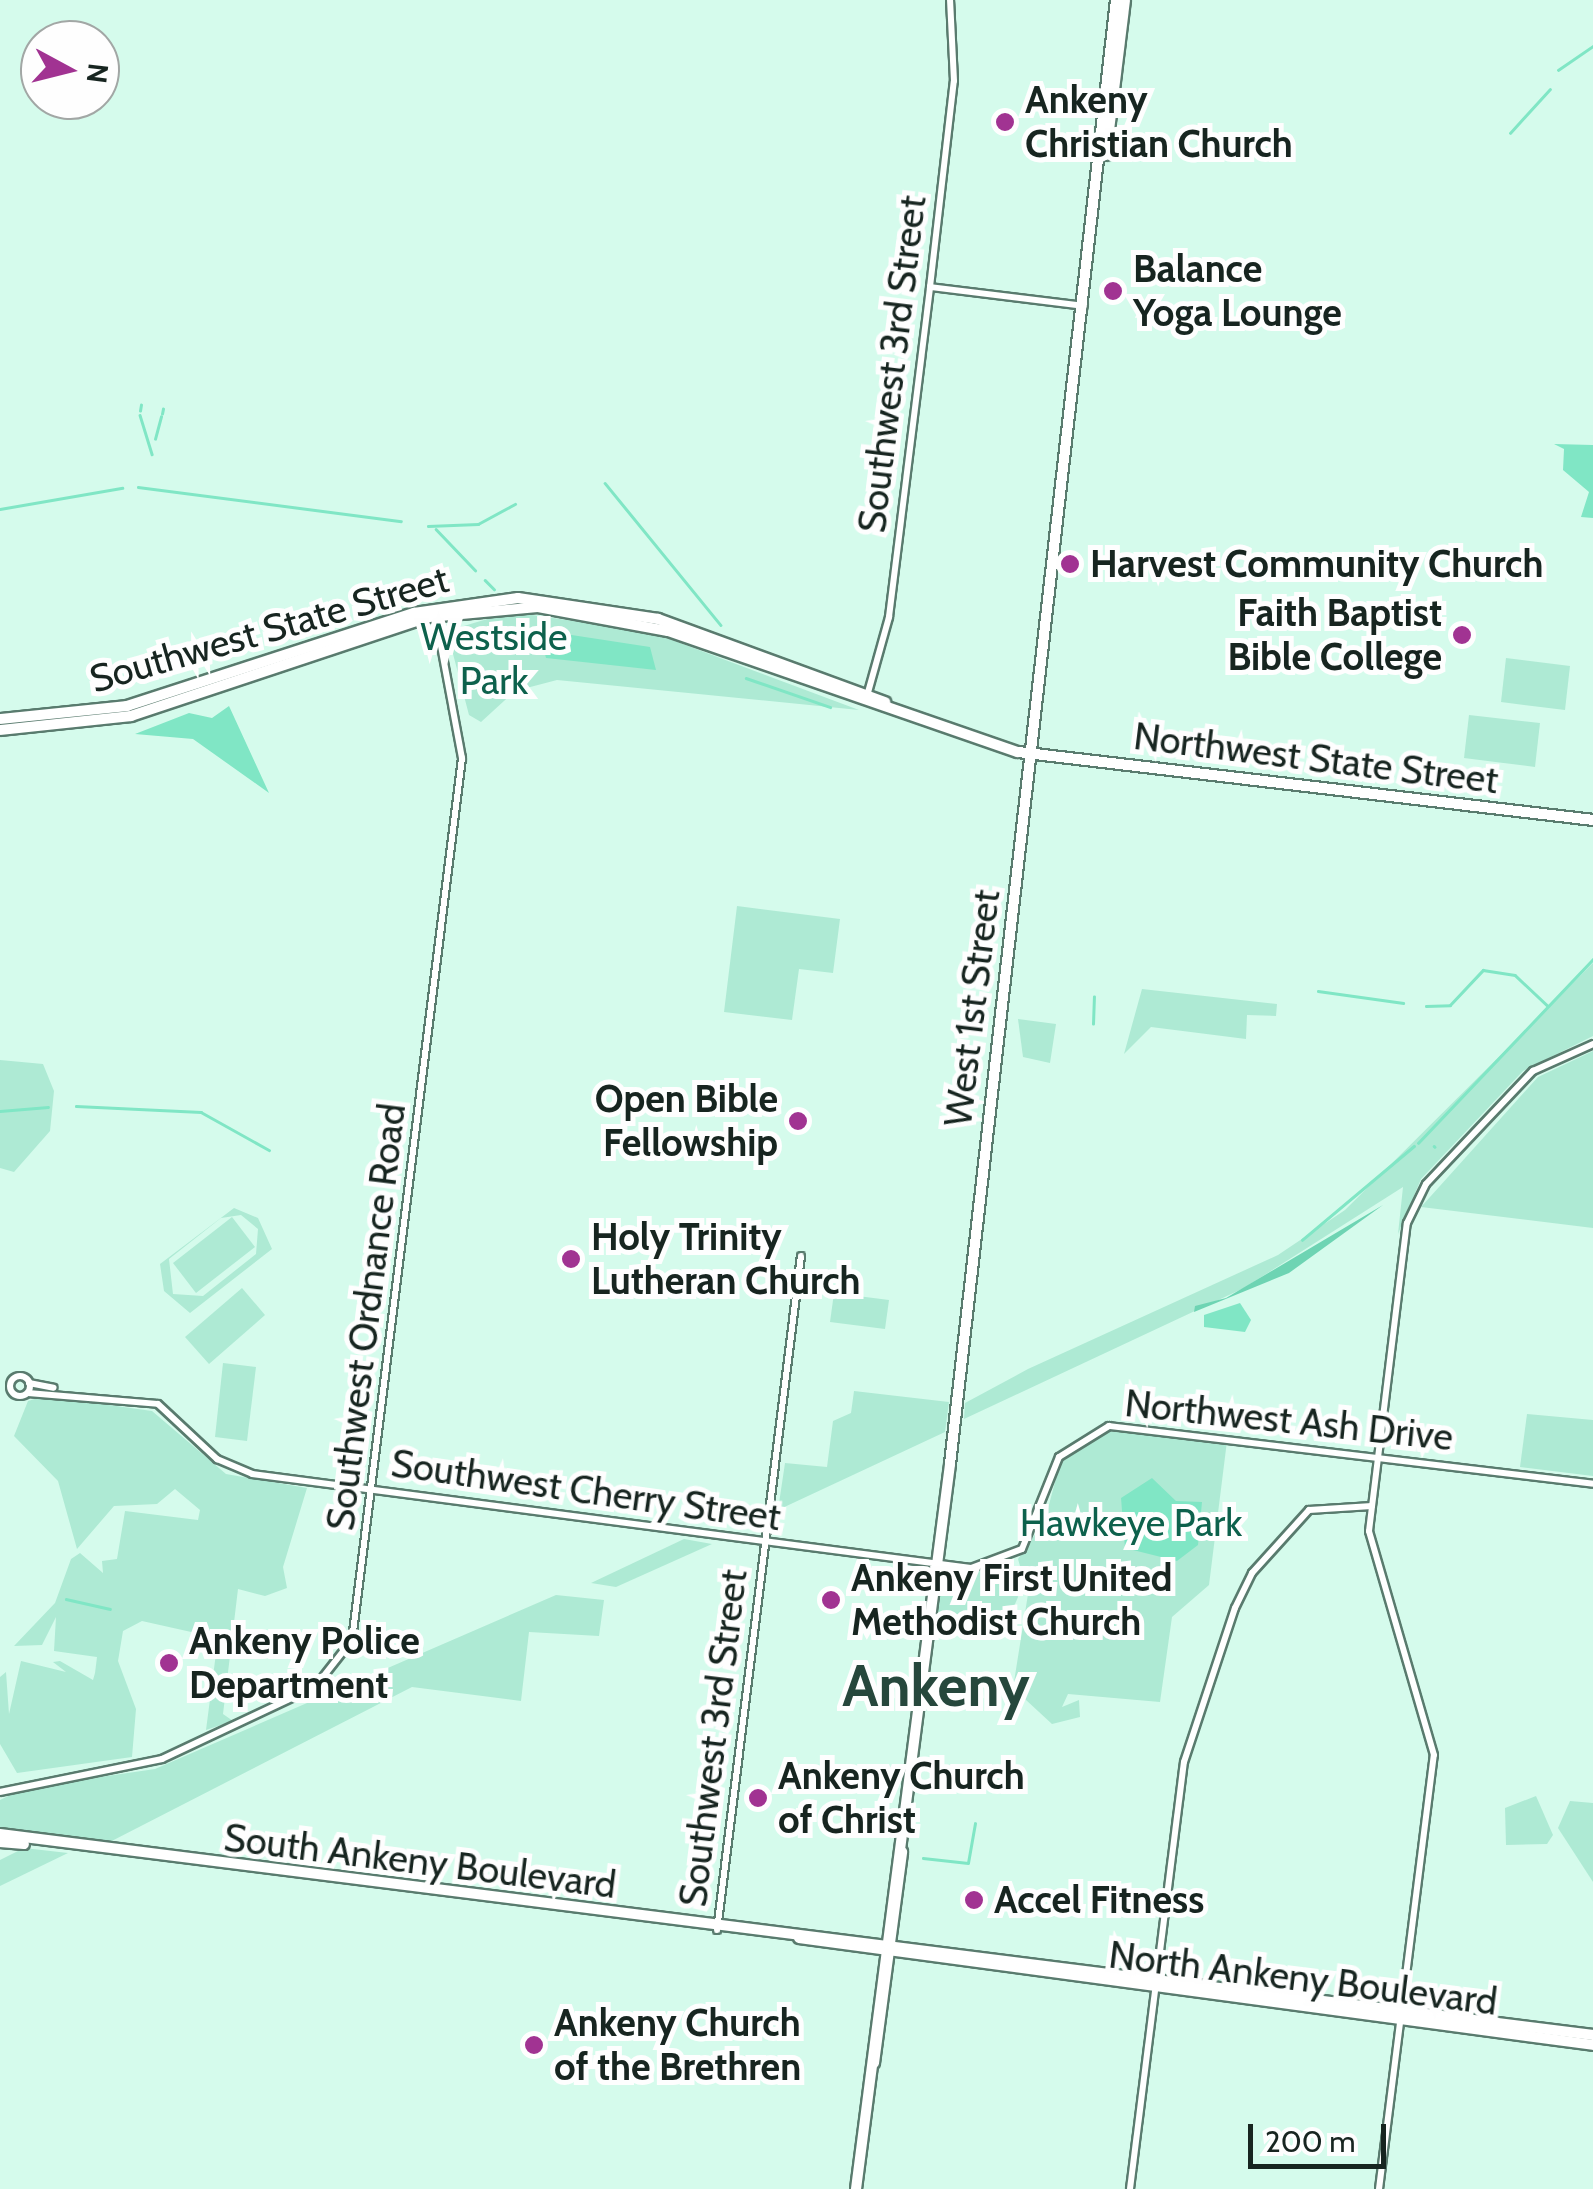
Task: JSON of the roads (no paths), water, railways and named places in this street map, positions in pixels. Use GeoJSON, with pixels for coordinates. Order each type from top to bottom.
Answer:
{"type":"FeatureCollection","features":[{"type":"Feature","properties":{"kind":"main road","name":"West 1st Street"},"geometry":{"type":"LineString","coordinates":[[1099,186],[1116,0]]}},
{"type":"Feature","properties":{"kind":"main road","name":"West 1st Street"},"geometry":{"type":"LineString","coordinates":[[856,2189],[937,1563],[1099,186],[1125,0]]}},
{"type":"Feature","properties":{"kind":"main road","name":"Southwest State Street"},"geometry":{"type":"LineString","coordinates":[[0,719],[138,703],[434,612],[518,598],[609,607],[1033,755]]}},
{"type":"Feature","properties":{"kind":"main road","name":"Southwest State Street"},"geometry":{"type":"LineString","coordinates":[[0,730],[142,714],[434,612]]}},
{"type":"Feature","properties":{"kind":"main road","name":"Northwest State Street"},"geometry":{"type":"LineString","coordinates":[[1033,755],[1593,820]]}},
{"type":"Feature","properties":{"kind":"main road","name":"South Ankeny Boulevard"},"geometry":{"type":"LineString","coordinates":[[0,1834],[33,1842],[887,1950]]}},
{"type":"Feature","properties":{"kind":"main road","name":"South Ankeny Boulevard"},"geometry":{"type":"LineString","coordinates":[[0,1842],[33,1842]]}},
{"type":"Feature","properties":{"kind":"main road","name":"North Ankeny Boulevard"},"geometry":{"type":"LineString","coordinates":[[887,1950],[1401,2016],[1593,2045]]}},
{"type":"Feature","properties":{"kind":"main road","name":"North Ankeny Boulevard"},"geometry":{"type":"LineString","coordinates":[[1401,2016],[1593,2035]]}},
{"type":"Feature","properties":{"kind":"street","name":"Southwest 3rd Street"},"geometry":{"type":"LineString","coordinates":[[866,698],[889,617],[930,287],[954,28],[950,0]]}},
{"type":"Feature","properties":{"kind":"street"},"geometry":{"type":"LineString","coordinates":[[930,287],[1085,306]]}},
{"type":"Feature","properties":{"kind":"street","name":"Southwest Ordnance Road"},"geometry":{"type":"LineString","coordinates":[[0,1792],[35,1778],[147,1765],[319,1684],[354,1632],[462,758],[434,612]]}},
{"type":"Feature","properties":{"kind":"street"},"geometry":{"type":"LineString","coordinates":[[1380,2189],[1434,1747],[1371,1544],[1378,1456],[1415,1202],[1533,1071],[1593,1044]]}},
{"type":"Feature","properties":{"kind":"street","name":"Southwest 3rd Street"},"geometry":{"type":"LineString","coordinates":[[717,1930],[801,1256]]}},
{"type":"Feature","properties":{"kind":"street"},"geometry":{"type":"LineString","coordinates":[[0,1382],[13,1378]]}},
{"type":"Feature","properties":{"kind":"street"},"geometry":{"type":"LineString","coordinates":[[0,1382],[10,1391],[13,1378]]}},
{"type":"Feature","properties":{"kind":"street","name":"Southwest Cherry Street"},"geometry":{"type":"LineString","coordinates":[[13,1378],[74,1393],[163,1406],[241,1472],[937,1563]]}},
{"type":"Feature","properties":{"kind":"street"},"geometry":{"type":"LineString","coordinates":[[28,1392],[29,1383]]}},
{"type":"Feature","properties":{"kind":"street","name":"Southwest Cherry Street"},"geometry":{"type":"LineString","coordinates":[[10,1391],[74,1393]]}},
{"type":"Feature","properties":{"kind":"street","name":"Northwest Ash Drive"},"geometry":{"type":"LineString","coordinates":[[937,1563],[990,1566],[1022,1548],[1059,1456],[1095,1429],[1378,1456],[1593,1484]]}},
{"type":"Feature","properties":{"kind":"street"},"geometry":{"type":"LineString","coordinates":[[1130,2189],[1188,1744],[1241,1591],[1267,1554],[1314,1508],[1372,1506]]}},
{"type":"Feature","properties":{"kind":"waterway"},"geometry":{"type":"LineString","coordinates":[[1558,70],[1593,46]]}},
{"type":"Feature","properties":{"kind":"waterway"},"geometry":{"type":"LineString","coordinates":[[1510,133],[1550,89]]}},
{"type":"Feature","properties":{"kind":"waterway"},"geometry":{"type":"LineString","coordinates":[[140,411],[141,405]]}},
{"type":"Feature","properties":{"kind":"waterway"},"geometry":{"type":"LineString","coordinates":[[162,414],[163,409]]}},
{"type":"Feature","properties":{"kind":"waterway"},"geometry":{"type":"LineString","coordinates":[[140,415],[152,454]]}},
{"type":"Feature","properties":{"kind":"waterway"},"geometry":{"type":"LineString","coordinates":[[155,439],[161,417]]}},
{"type":"Feature","properties":{"kind":"waterway"},"geometry":{"type":"LineString","coordinates":[[605,483],[721,625]]}},
{"type":"Feature","properties":{"kind":"waterway"},"geometry":{"type":"LineString","coordinates":[[138,487],[401,521]]}},
{"type":"Feature","properties":{"kind":"waterway"},"geometry":{"type":"LineString","coordinates":[[0,509],[122,488]]}},
{"type":"Feature","properties":{"kind":"waterway"},"geometry":{"type":"LineString","coordinates":[[428,526],[478,524],[515,504]]}},
{"type":"Feature","properties":{"kind":"waterway"},"geometry":{"type":"LineString","coordinates":[[436,529],[475,570]]}},
{"type":"Feature","properties":{"kind":"waterway"},"geometry":{"type":"LineString","coordinates":[[485,580],[494,589]]}},
{"type":"Feature","properties":{"kind":"waterway"},"geometry":{"type":"LineString","coordinates":[[746,678],[830,707]]}},
{"type":"Feature","properties":{"kind":"waterway"},"geometry":{"type":"LineString","coordinates":[[1418,1143],[1593,959]]}},
{"type":"Feature","properties":{"kind":"waterway"},"geometry":{"type":"LineString","coordinates":[[1426,1006],[1450,1005],[1483,970],[1515,975],[1548,1006]]}},
{"type":"Feature","properties":{"kind":"waterway"},"geometry":{"type":"LineString","coordinates":[[1318,991],[1403,1003]]}},
{"type":"Feature","properties":{"kind":"waterway"},"geometry":{"type":"LineString","coordinates":[[1093,1024],[1094,997]]}},
{"type":"Feature","properties":{"kind":"waterway"},"geometry":{"type":"LineString","coordinates":[[76,1106],[201,1112],[269,1150]]}},
{"type":"Feature","properties":{"kind":"waterway"},"geometry":{"type":"LineString","coordinates":[[0,1111],[48,1107]]}},
{"type":"Feature","properties":{"kind":"waterway"},"geometry":{"type":"LineString","coordinates":[[1302,1240],[1414,1146]]}},
{"type":"Feature","properties":{"kind":"waterway"},"geometry":{"type":"LineString","coordinates":[[66,1599],[110,1609]]}},
{"type":"Feature","properties":{"kind":"waterway"},"geometry":{"type":"LineString","coordinates":[[923,1858],[968,1863],[975,1824]]}},
{"type":"Feature","properties":{"kind":"place","name":"Ankeny Christian Church"},"geometry":{"type":"Point","coordinates":[1005,122]}},
{"type":"Feature","properties":{"kind":"place","name":"Balance Yoga Lounge"},"geometry":{"type":"Point","coordinates":[1113,291]}},
{"type":"Feature","properties":{"kind":"place","name":"Harvest Community Church"},"geometry":{"type":"Point","coordinates":[1070,564]}},
{"type":"Feature","properties":{"kind":"place","name":"Faith Baptist Bible College"},"geometry":{"type":"Point","coordinates":[1462,635]}},
{"type":"Feature","properties":{"kind":"place","name":"Open Bible Fellowship"},"geometry":{"type":"Point","coordinates":[798,1121]}},
{"type":"Feature","properties":{"kind":"place","name":"Holy Trinity Lutheran Church"},"geometry":{"type":"Point","coordinates":[571,1259]}},
{"type":"Feature","properties":{"kind":"place","name":"Ankeny First United Methodist Church"},"geometry":{"type":"Point","coordinates":[831,1600]}},
{"type":"Feature","properties":{"kind":"place","name":"Ankeny Police Department"},"geometry":{"type":"Point","coordinates":[169,1663]}},
{"type":"Feature","properties":{"kind":"place","name":"Ankeny Church of Christ"},"geometry":{"type":"Point","coordinates":[758,1798]}},
{"type":"Feature","properties":{"kind":"place","name":"Accel Fitness"},"geometry":{"type":"Point","coordinates":[974,1900]}},
{"type":"Feature","properties":{"kind":"place","name":"Ankeny Church of the Brethren"},"geometry":{"type":"Point","coordinates":[534,2045]}},
{"type":"Feature","properties":{"kind":"district","name":"Ankeny"},"geometry":{"type":"Point","coordinates":[936,1686]}},
{"type":"Feature","properties":{"kind":"park label","name":"Westside Park"},"geometry":{"type":"Point","coordinates":[494,659]}},
{"type":"Feature","properties":{"kind":"park label","name":"Hawkeye Park"},"geometry":{"type":"Point","coordinates":[1131,1523]}}]}
